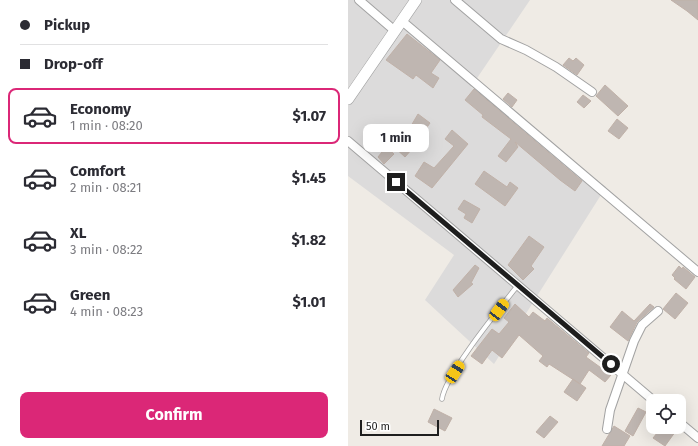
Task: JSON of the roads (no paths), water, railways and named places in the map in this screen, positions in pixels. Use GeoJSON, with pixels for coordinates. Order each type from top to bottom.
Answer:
{"type":"FeatureCollection","features":[{"type":"Feature","properties":{"kind":"street"},"geometry":{"type":"LineString","coordinates":[[359,0],[395,31]]}},
{"type":"Feature","properties":{"kind":"street"},"geometry":{"type":"LineString","coordinates":[[349,96],[416,0]]}},
{"type":"Feature","properties":{"kind":"street"},"geometry":{"type":"LineString","coordinates":[[455,0],[501,39],[526,50],[556,67],[592,92]]}},
{"type":"Feature","properties":{"kind":"street"},"geometry":{"type":"LineString","coordinates":[[402,21],[698,272]]}},
{"type":"Feature","properties":{"kind":"street"},"geometry":{"type":"LineString","coordinates":[[348,141],[646,394]]}},
{"type":"Feature","properties":{"kind":"street"},"geometry":{"type":"LineString","coordinates":[[607,429],[610,410],[634,341],[642,325],[658,311]]}},
{"type":"Feature","properties":{"kind":"street"},"geometry":{"type":"LineString","coordinates":[[686,428],[697,437]]}},
{"type":"Feature","properties":{"kind":"lane"},"geometry":{"type":"LineString","coordinates":[[442,399],[443,392],[471,348],[518,285]]}}]}
